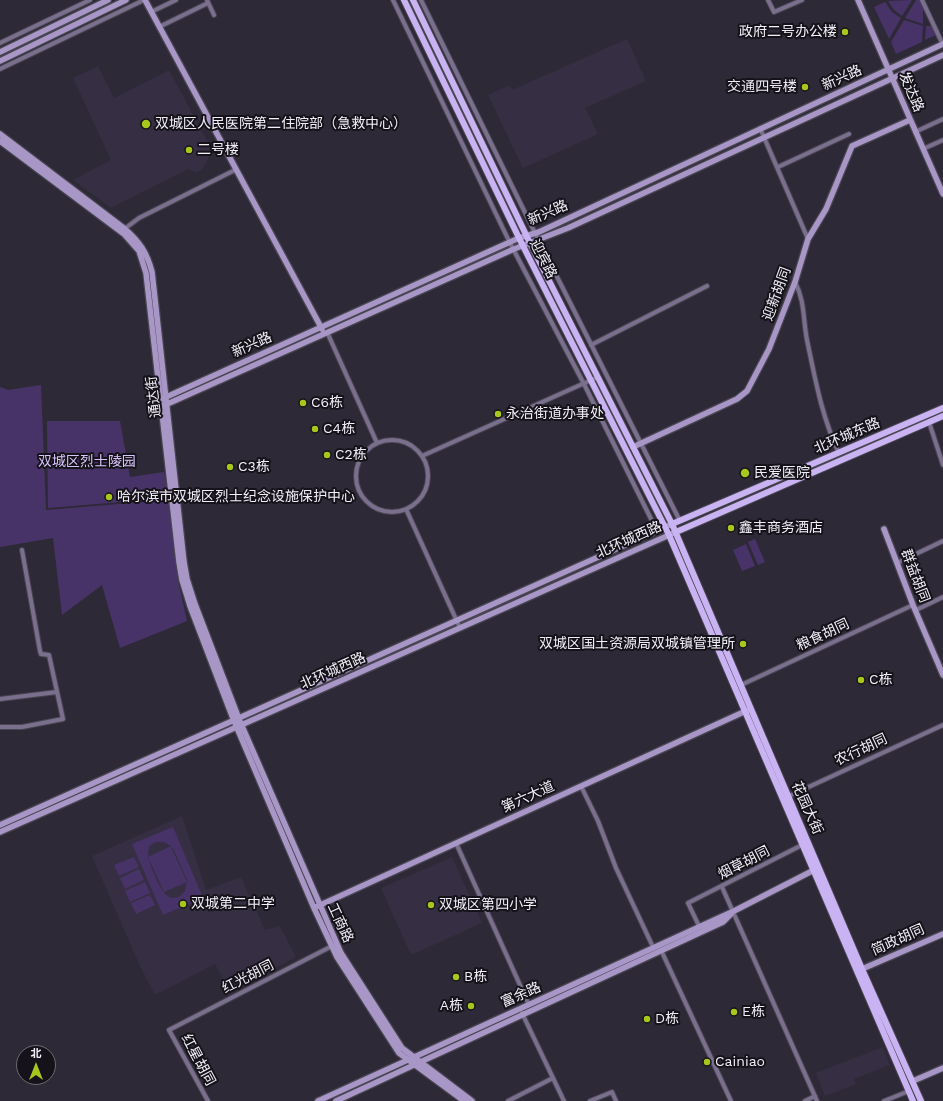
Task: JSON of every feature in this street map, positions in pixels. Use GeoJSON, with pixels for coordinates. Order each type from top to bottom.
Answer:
{"type":"FeatureCollection","features":[{"type":"Feature","properties":{"kind":"main road"},"geometry":{"type":"LineString","coordinates":[[0,52],[108,0]]}},
{"type":"Feature","properties":{"kind":"main road"},"geometry":{"type":"LineString","coordinates":[[0,60],[126,0]]}},
{"type":"Feature","properties":{"kind":"main road"},"geometry":{"type":"LineString","coordinates":[[144,0],[324,330]]}},
{"type":"Feature","properties":{"kind":"main road","name":"迎宾路"},"geometry":{"type":"LineString","coordinates":[[404,0],[519,238],[665,527]]}},
{"type":"Feature","properties":{"kind":"main road","name":"迎宾路"},"geometry":{"type":"LineString","coordinates":[[413,0],[526,235],[672,524]]}},
{"type":"Feature","properties":{"kind":"main road","name":"发达路"},"geometry":{"type":"LineString","coordinates":[[858,0],[915,132],[943,192]]}},
{"type":"Feature","properties":{"kind":"main road","name":"新兴路"},"geometry":{"type":"LineString","coordinates":[[161,406],[519,238],[535,233],[760,128],[943,45]]}},
{"type":"Feature","properties":{"kind":"main road","name":"新兴路"},"geometry":{"type":"LineString","coordinates":[[164,398],[514,249],[538,241],[943,55]]}},
{"type":"Feature","properties":{"kind":"main road","name":"迎新胡同"},"geometry":{"type":"LineString","coordinates":[[633,447],[737,399],[747,391],[769,349],[795,282],[808,239],[826,209],[852,146],[910,120]]}},
{"type":"Feature","properties":{"kind":"main road","name":"通达街"},"geometry":{"type":"LineString","coordinates":[[0,134],[123,230],[144,261],[164,398],[167,404],[187,579],[238,723]]}},
{"type":"Feature","properties":{"kind":"main road","name":"通达街"},"geometry":{"type":"LineString","coordinates":[[0,141],[123,230]]}},
{"type":"Feature","properties":{"kind":"main road","name":"通达街"},"geometry":{"type":"LineString","coordinates":[[164,398],[161,406],[182,580],[190,606],[238,723]]}},
{"type":"Feature","properties":{"kind":"main road","name":"北环城东路"},"geometry":{"type":"LineString","coordinates":[[672,524],[943,408]]}},
{"type":"Feature","properties":{"kind":"main road","name":"北环城东路"},"geometry":{"type":"LineString","coordinates":[[676,532],[943,416]]}},
{"type":"Feature","properties":{"kind":"main road","name":"北环城西路"},"geometry":{"type":"LineString","coordinates":[[0,832],[672,524]]}},
{"type":"Feature","properties":{"kind":"main road","name":"花园大街"},"geometry":{"type":"LineString","coordinates":[[672,524],[752,708],[788,796],[809,841],[862,969],[921,1101]]}},
{"type":"Feature","properties":{"kind":"main road","name":"花园大街"},"geometry":{"type":"LineString","coordinates":[[665,527],[913,1101]]}},
{"type":"Feature","properties":{"kind":"main road","name":"群益胡同"},"geometry":{"type":"LineString","coordinates":[[884,529],[914,608],[943,675]]}},
{"type":"Feature","properties":{"kind":"main road","name":"北环城西路"},"geometry":{"type":"LineString","coordinates":[[0,825],[460,628],[676,532]]}},
{"type":"Feature","properties":{"kind":"main road","name":"第六大道"},"geometry":{"type":"LineString","coordinates":[[316,907],[752,708]]}},
{"type":"Feature","properties":{"kind":"main road","name":"工商路"},"geometry":{"type":"LineString","coordinates":[[238,723],[316,907],[334,945],[388,1039],[399,1053],[411,1058],[472,1101]]}},
{"type":"Feature","properties":{"kind":"main road","name":"富余路"},"geometry":{"type":"LineString","coordinates":[[318,1101],[734,911],[820,867]]}},
{"type":"Feature","properties":{"kind":"main road","name":"富余路"},"geometry":{"type":"LineString","coordinates":[[336,1101],[346,1099],[418,1063],[723,922],[734,911]]}},
{"type":"Feature","properties":{"kind":"main road","name":"简政胡同"},"geometry":{"type":"LineString","coordinates":[[862,969],[943,934]]}},
{"type":"Feature","properties":{"kind":"main road","name":"工商路"},"geometry":{"type":"LineString","coordinates":[[418,1063],[464,1101]]}},
{"type":"Feature","properties":{"kind":"main road"},"geometry":{"type":"LineString","coordinates":[[913,1082],[943,1068]]}},
{"type":"Feature","properties":{"kind":"street"},"geometry":{"type":"LineString","coordinates":[[0,43],[90,0]]}},
{"type":"Feature","properties":{"kind":"street"},"geometry":{"type":"LineString","coordinates":[[0,69],[144,0]]}},
{"type":"Feature","properties":{"kind":"street"},"geometry":{"type":"LineString","coordinates":[[151,12],[176,0]]}},
{"type":"Feature","properties":{"kind":"street"},"geometry":{"type":"LineString","coordinates":[[393,0],[510,243],[584,384],[657,531]]}},
{"type":"Feature","properties":{"kind":"street"},"geometry":{"type":"LineString","coordinates":[[421,0],[538,241],[680,521]]}},
{"type":"Feature","properties":{"kind":"street"},"geometry":{"type":"LineString","coordinates":[[768,0],[774,12],[802,0]]}},
{"type":"Feature","properties":{"kind":"street"},"geometry":{"type":"LineString","coordinates":[[922,0],[943,45]]}},
{"type":"Feature","properties":{"kind":"street"},"geometry":{"type":"LineString","coordinates":[[159,28],[207,1],[214,15]]}},
{"type":"Feature","properties":{"kind":"street"},"geometry":{"type":"LineString","coordinates":[[915,132],[943,119]]}},
{"type":"Feature","properties":{"kind":"street"},"geometry":{"type":"LineString","coordinates":[[760,128],[808,239]]}},
{"type":"Feature","properties":{"kind":"street"},"geometry":{"type":"LineString","coordinates":[[778,167],[849,134]]}},
{"type":"Feature","properties":{"kind":"street"},"geometry":{"type":"LineString","coordinates":[[923,149],[943,140]]}},
{"type":"Feature","properties":{"kind":"street"},"geometry":{"type":"LineString","coordinates":[[123,230],[139,218],[236,170]]}},
{"type":"Feature","properties":{"kind":"street"},"geometry":{"type":"LineString","coordinates":[[795,282],[800,292],[807,338],[828,429],[839,453]]}},
{"type":"Feature","properties":{"kind":"street"},"geometry":{"type":"LineString","coordinates":[[585,352],[592,346],[708,286]]}},
{"type":"Feature","properties":{"kind":"street"},"geometry":{"type":"LineString","coordinates":[[324,330],[377,443]]}},
{"type":"Feature","properties":{"kind":"street"},"geometry":{"type":"LineString","coordinates":[[422,456],[598,377]]}},
{"type":"Feature","properties":{"kind":"street"},"geometry":{"type":"LineString","coordinates":[[929,422],[943,465]]}},
{"type":"Feature","properties":{"kind":"street"},"geometry":{"type":"LineString","coordinates":[[388,440],[400,441],[410,445],[422,456],[428,472],[427,484],[423,494],[415,503],[406,509],[394,511],[381,510],[370,504],[362,495],[357,484],[356,472],[358,465],[367,450],[377,443],[388,440]]}},
{"type":"Feature","properties":{"kind":"street"},"geometry":{"type":"LineString","coordinates":[[406,509],[460,628]]}},
{"type":"Feature","properties":{"kind":"street"},"geometry":{"type":"LineString","coordinates":[[897,564],[943,541]]}},
{"type":"Feature","properties":{"kind":"street"},"geometry":{"type":"LineString","coordinates":[[0,725],[22,727],[60,721],[63,719],[49,655],[41,654],[40,651],[22,550]]}},
{"type":"Feature","properties":{"kind":"street","name":"粮食胡同"},"geometry":{"type":"LineString","coordinates":[[741,684],[914,608],[943,597]]}},
{"type":"Feature","properties":{"kind":"street"},"geometry":{"type":"LineString","coordinates":[[0,699],[57,692]]}},
{"type":"Feature","properties":{"kind":"street","name":"农行胡同"},"geometry":{"type":"LineString","coordinates":[[788,796],[943,725]]}},
{"type":"Feature","properties":{"kind":"street"},"geometry":{"type":"LineString","coordinates":[[581,786],[598,821],[616,868],[653,947]]}},
{"type":"Feature","properties":{"kind":"street","name":"烟草胡同"},"geometry":{"type":"LineString","coordinates":[[699,926],[688,903],[722,887],[809,841]]}},
{"type":"Feature","properties":{"kind":"street"},"geometry":{"type":"LineString","coordinates":[[456,843],[528,1005]]}},
{"type":"Feature","properties":{"kind":"street"},"geometry":{"type":"LineString","coordinates":[[722,887],[734,911],[816,1099],[805,1101]]}},
{"type":"Feature","properties":{"kind":"street","name":"红光胡同"},"geometry":{"type":"LineString","coordinates":[[169,1030],[334,945]]}},
{"type":"Feature","properties":{"kind":"street"},"geometry":{"type":"LineString","coordinates":[[661,950],[731,1101]]}},
{"type":"Feature","properties":{"kind":"street"},"geometry":{"type":"LineString","coordinates":[[520,1009],[564,1101]]}},
{"type":"Feature","properties":{"kind":"street","name":"红星胡同"},"geometry":{"type":"LineString","coordinates":[[169,1030],[208,1101]]}},
{"type":"Feature","properties":{"kind":"street"},"geometry":{"type":"LineString","coordinates":[[508,1101],[553,1078]]}},
{"type":"Feature","properties":{"kind":"street"},"geometry":{"type":"LineString","coordinates":[[884,1101],[909,1091]]}},
{"type":"Feature","properties":{"kind":"street"},"geometry":{"type":"LineString","coordinates":[[590,1101],[612,1092],[616,1101]]}},
{"type":"Feature","properties":{"kind":"shaded area"},"geometry":{"type":"Polygon","coordinates":[[[627,39],[646,81],[585,108],[598,134],[523,168],[488,95],[510,85],[512,90],[627,39]]]}},
{"type":"Feature","properties":{"kind":"shaded area","name":"双城区人民医院第二住院部（急救中心）"},"geometry":{"type":"Polygon","coordinates":[[[98,66],[114,98],[169,70],[212,150],[202,170],[196,172],[188,169],[111,208],[73,180],[111,160],[73,78],[98,66]]]}},
{"type":"Feature","properties":{"kind":"shaded area","name":"双城第二中学"},"geometry":{"type":"Polygon","coordinates":[[[182,816],[206,890],[241,877],[265,930],[280,926],[296,957],[230,991],[215,964],[155,995],[140,966],[92,856],[182,816]]]}},
{"type":"Feature","properties":{"kind":"shaded area","name":"双城区第四小学"},"geometry":{"type":"Polygon","coordinates":[[[452,857],[482,923],[411,955],[381,888],[452,857]]]}},
{"type":"Feature","properties":{"kind":"shaded area"},"geometry":{"type":"Polygon","coordinates":[[[883,1047],[890,1065],[854,1079],[856,1084],[825,1096],[816,1073],[883,1047]]]}},
{"type":"Feature","properties":{"kind":"green space"},"geometry":{"type":"Polygon","coordinates":[[[912,0],[902,16],[894,10],[888,1],[912,0]]]}},
{"type":"Feature","properties":{"kind":"green space"},"geometry":{"type":"Polygon","coordinates":[[[916,0],[920,0],[923,8],[923,24],[905,18],[916,0]]]}},
{"type":"Feature","properties":{"kind":"green space"},"geometry":{"type":"Polygon","coordinates":[[[885,2],[892,12],[901,18],[889,39],[874,7],[885,2]]]}},
{"type":"Feature","properties":{"kind":"green space"},"geometry":{"type":"Polygon","coordinates":[[[904,20],[923,26],[922,42],[896,54],[891,42],[904,20]]]}},
{"type":"Feature","properties":{"kind":"green space"},"geometry":{"type":"Polygon","coordinates":[[[926,26],[932,26],[936,35],[925,40],[926,26]]]}},
{"type":"Feature","properties":{"kind":"green space"},"geometry":{"type":"Polygon","coordinates":[[[41,385],[46,510],[168,500],[178,581],[187,621],[120,648],[102,585],[62,615],[53,538],[0,547],[0,387],[8,390],[41,385]]]}},
{"type":"Feature","properties":{"kind":"green space","name":"双城区烈士陵园"},"geometry":{"type":"Polygon","coordinates":[[[47,421],[120,421],[130,477],[164,472],[169,498],[48,508],[47,421]]]}},
{"type":"Feature","properties":{"kind":"green space"},"geometry":{"type":"Polygon","coordinates":[[[755,539],[765,562],[758,565],[748,542],[755,539]]]}},
{"type":"Feature","properties":{"kind":"green space"},"geometry":{"type":"Polygon","coordinates":[[[746,544],[755,566],[742,571],[733,550],[746,544]]]}},
{"type":"Feature","properties":{"kind":"green space"},"geometry":{"type":"Polygon","coordinates":[[[173,827],[203,898],[163,915],[132,844],[173,827]],[[156,842],[151,844],[148,853],[149,857],[171,846],[164,842],[156,842]],[[171,847],[187,881],[173,848],[171,847]],[[149,860],[160,886],[163,891],[166,895],[175,898],[180,896],[185,891],[187,882],[164,892],[149,860]]]}},
{"type":"Feature","properties":{"kind":"green space"},"geometry":{"type":"Polygon","coordinates":[[[134,857],[139,867],[119,876],[114,865],[134,857]]]}},
{"type":"Feature","properties":{"kind":"green space"},"geometry":{"type":"Polygon","coordinates":[[[139,869],[144,880],[125,889],[120,878],[139,869]]]}},
{"type":"Feature","properties":{"kind":"green space"},"geometry":{"type":"Polygon","coordinates":[[[145,882],[150,893],[130,902],[125,891],[145,882]]]}},
{"type":"Feature","properties":{"kind":"green space"},"geometry":{"type":"Polygon","coordinates":[[[150,895],[155,905],[136,914],[131,903],[150,895]]]}},
{"type":"Feature","properties":{"kind":"place","name":"政府二号办公楼"},"geometry":{"type":"Point","coordinates":[845,32]}},
{"type":"Feature","properties":{"kind":"place","name":"交通四号楼"},"geometry":{"type":"Point","coordinates":[805,87]}},
{"type":"Feature","properties":{"kind":"place","name":"双城区人民医院第二住院部（急救中心）"},"geometry":{"type":"Point","coordinates":[146,124]}},
{"type":"Feature","properties":{"kind":"place","name":"二号楼"},"geometry":{"type":"Point","coordinates":[189,150]}},
{"type":"Feature","properties":{"kind":"place","name":"C6栋"},"geometry":{"type":"Point","coordinates":[303,403]}},
{"type":"Feature","properties":{"kind":"place","name":"永治街道办事处"},"geometry":{"type":"Point","coordinates":[498,414]}},
{"type":"Feature","properties":{"kind":"place","name":"C4栋"},"geometry":{"type":"Point","coordinates":[315,429]}},
{"type":"Feature","properties":{"kind":"place","name":"C2栋"},"geometry":{"type":"Point","coordinates":[327,455]}},
{"type":"Feature","properties":{"kind":"place","name":"C3栋"},"geometry":{"type":"Point","coordinates":[230,467]}},
{"type":"Feature","properties":{"kind":"place","name":"民爱医院"},"geometry":{"type":"Point","coordinates":[745,473]}},
{"type":"Feature","properties":{"kind":"place","name":"哈尔滨市双城区烈士纪念设施保护中心"},"geometry":{"type":"Point","coordinates":[109,497]}},
{"type":"Feature","properties":{"kind":"place","name":"鑫丰商务酒店"},"geometry":{"type":"Point","coordinates":[731,528]}},
{"type":"Feature","properties":{"kind":"place","name":"双城区国土资源局双城镇管理所"},"geometry":{"type":"Point","coordinates":[743,644]}},
{"type":"Feature","properties":{"kind":"place","name":"C栋"},"geometry":{"type":"Point","coordinates":[861,680]}},
{"type":"Feature","properties":{"kind":"place","name":"双城第二中学"},"geometry":{"type":"Point","coordinates":[183,904]}},
{"type":"Feature","properties":{"kind":"place","name":"双城区第四小学"},"geometry":{"type":"Point","coordinates":[431,905]}},
{"type":"Feature","properties":{"kind":"place","name":"B栋"},"geometry":{"type":"Point","coordinates":[456,977]}},
{"type":"Feature","properties":{"kind":"place","name":"A栋"},"geometry":{"type":"Point","coordinates":[471,1006]}},
{"type":"Feature","properties":{"kind":"place","name":"E栋"},"geometry":{"type":"Point","coordinates":[734,1012]}},
{"type":"Feature","properties":{"kind":"place","name":"D栋"},"geometry":{"type":"Point","coordinates":[647,1019]}},
{"type":"Feature","properties":{"kind":"place","name":"Cainiao"},"geometry":{"type":"Point","coordinates":[707,1062]}}]}
